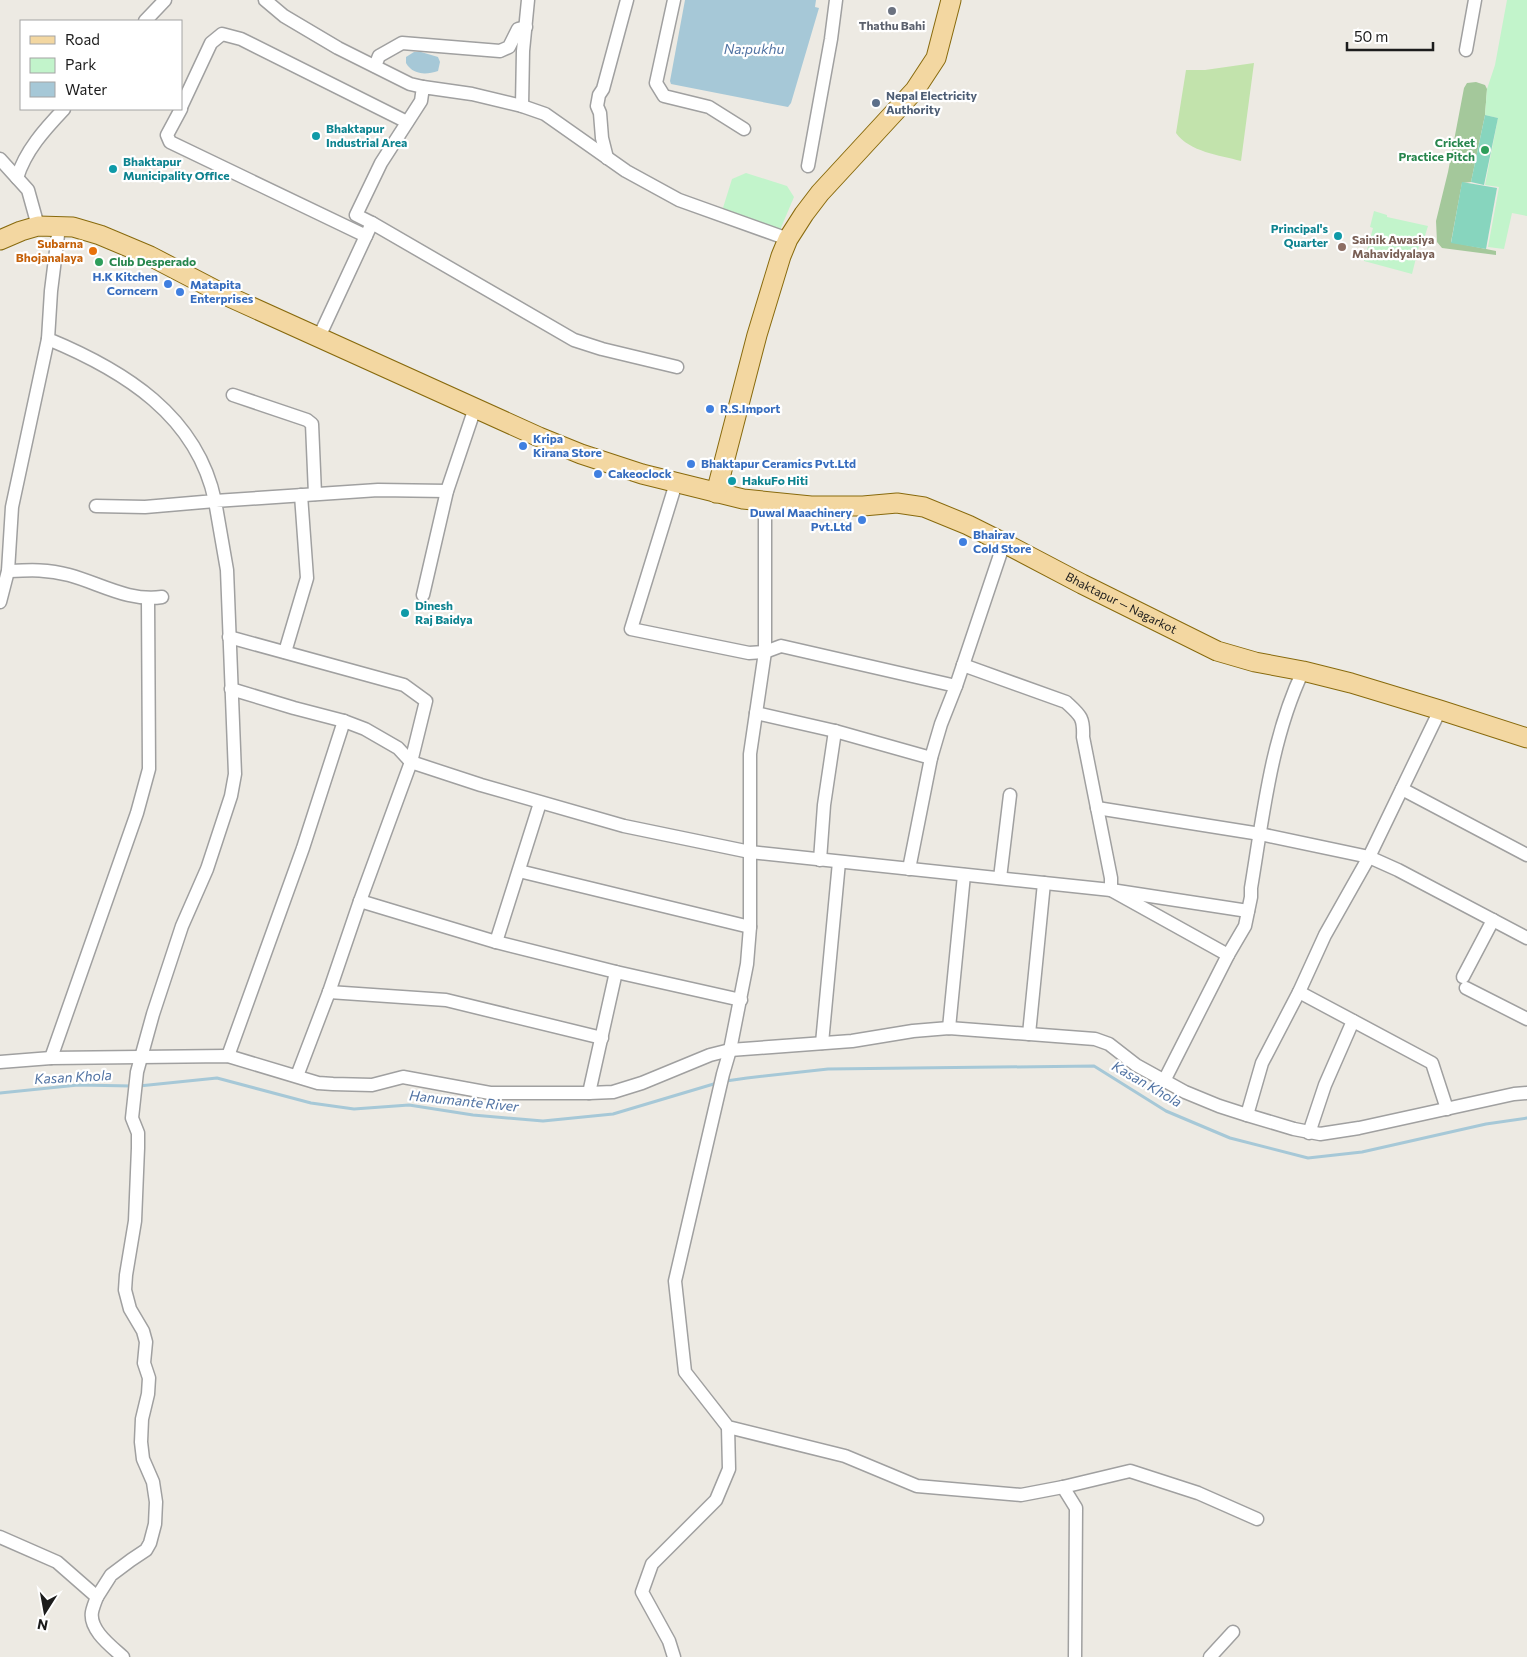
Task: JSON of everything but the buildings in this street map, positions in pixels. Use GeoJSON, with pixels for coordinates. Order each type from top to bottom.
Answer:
{"type":"FeatureCollection","features":[{"type":"Feature","properties":{"kind":"main road"},"geometry":{"type":"LineString","coordinates":[[716,493],[757,335],[788,239],[820,193],[915,90],[928,72],[936,58],[951,0]]}},
{"type":"Feature","properties":{"kind":"main road"},"geometry":{"type":"LineString","coordinates":[[0,240],[38,226]]}},
{"type":"Feature","properties":{"kind":"main road","name":"Bhaktapur — Nagarkot"},"geometry":{"type":"LineString","coordinates":[[38,226],[73,228],[120,242],[225,295],[581,454],[676,483],[716,493],[765,501],[811,506],[863,506],[897,503],[914,504],[924,507],[968,525],[1090,589],[1217,651],[1255,662],[1351,683],[1527,738]]}},
{"type":"Feature","properties":{"kind":"street"},"geometry":{"type":"LineString","coordinates":[[146,20],[166,0]]}},
{"type":"Feature","properties":{"kind":"street"},"geometry":{"type":"LineString","coordinates":[[265,0],[284,16],[338,48],[410,84],[454,90],[522,106],[545,114],[626,171],[679,200],[788,239]]}},
{"type":"Feature","properties":{"kind":"street"},"geometry":{"type":"LineString","coordinates":[[522,106],[528,0]]}},
{"type":"Feature","properties":{"kind":"street"},"geometry":{"type":"LineString","coordinates":[[607,158],[597,106],[627,0]]}},
{"type":"Feature","properties":{"kind":"street"},"geometry":{"type":"LineString","coordinates":[[674,0],[656,83],[664,96],[709,107],[744,129]]}},
{"type":"Feature","properties":{"kind":"street"},"geometry":{"type":"LineString","coordinates":[[808,166],[831,39],[836,0]]}},
{"type":"Feature","properties":{"kind":"street"},"geometry":{"type":"LineString","coordinates":[[1466,50],[1475,0]]}},
{"type":"Feature","properties":{"kind":"street"},"geometry":{"type":"LineString","coordinates":[[374,66],[379,56],[402,43],[500,51],[509,47],[518,29],[526,27]]}},
{"type":"Feature","properties":{"kind":"street"},"geometry":{"type":"LineString","coordinates":[[182,106],[211,43],[222,34],[241,39],[407,122]]}},
{"type":"Feature","properties":{"kind":"street"},"geometry":{"type":"LineString","coordinates":[[423,87],[421,101],[381,163],[356,215],[574,340],[602,349],[677,367]]}},
{"type":"Feature","properties":{"kind":"street"},"geometry":{"type":"LineString","coordinates":[[18,178],[24,160],[38,139],[63,110]]}},
{"type":"Feature","properties":{"kind":"street"},"geometry":{"type":"LineString","coordinates":[[180,110],[167,135],[170,142],[366,236]]}},
{"type":"Feature","properties":{"kind":"street"},"geometry":{"type":"LineString","coordinates":[[0,159],[28,190],[38,226]]}},
{"type":"Feature","properties":{"kind":"street"},"geometry":{"type":"LineString","coordinates":[[318,337],[372,223]]}},
{"type":"Feature","properties":{"kind":"street"},"geometry":{"type":"LineString","coordinates":[[0,602],[8,571],[6,507],[48,339],[51,291],[59,227]]}},
{"type":"Feature","properties":{"kind":"street"},"geometry":{"type":"LineString","coordinates":[[48,339],[96,361],[142,390],[164,409],[186,434],[196,448],[211,480],[227,570],[235,774],[231,796],[207,869],[182,926],[153,1014],[137,1072],[134,1092],[132,1118],[138,1133],[135,1222],[125,1290],[130,1309],[143,1331],[146,1342],[144,1363],[150,1378],[142,1418],[141,1442],[143,1459],[153,1482],[156,1502],[155,1524],[146,1550],[112,1575],[97,1597],[92,1612],[94,1625],[101,1636],[122,1657]]}},
{"type":"Feature","properties":{"kind":"street"},"geometry":{"type":"LineString","coordinates":[[233,394],[307,420],[312,424],[315,494]]}},
{"type":"Feature","properties":{"kind":"street"},"geometry":{"type":"LineString","coordinates":[[423,595],[447,491],[475,408]]}},
{"type":"Feature","properties":{"kind":"street"},"geometry":{"type":"LineString","coordinates":[[676,483],[632,629],[750,653],[765,652],[781,646],[956,686]]}},
{"type":"Feature","properties":{"kind":"street"},"geometry":{"type":"LineString","coordinates":[[96,506],[144,507],[378,490],[447,491]]}},
{"type":"Feature","properties":{"kind":"street"},"geometry":{"type":"LineString","coordinates":[[284,652],[307,578],[301,495]]}},
{"type":"Feature","properties":{"kind":"street"},"geometry":{"type":"LineString","coordinates":[[674,1657],[669,1641],[642,1592],[652,1564],[716,1500],[729,1469],[728,1428],[685,1372],[676,1281],[730,1050],[747,964],[750,927],[750,754],[765,652],[765,501]]}},
{"type":"Feature","properties":{"kind":"street"},"geometry":{"type":"LineString","coordinates":[[909,869],[931,758],[1004,543]]}},
{"type":"Feature","properties":{"kind":"street"},"geometry":{"type":"LineString","coordinates":[[8,571],[47,570],[70,575],[130,596],[148,599],[162,597]]}},
{"type":"Feature","properties":{"kind":"street"},"geometry":{"type":"LineString","coordinates":[[51,1058],[134,822],[149,769],[148,599]]}},
{"type":"Feature","properties":{"kind":"street"},"geometry":{"type":"LineString","coordinates":[[229,637],[404,685],[426,701],[411,762],[297,1076]]}},
{"type":"Feature","properties":{"kind":"street"},"geometry":{"type":"LineString","coordinates":[[963,665],[1066,702],[1080,714],[1084,722],[1083,737],[1111,878],[1110,890]]}},
{"type":"Feature","properties":{"kind":"street"},"geometry":{"type":"LineString","coordinates":[[1164,1081],[1228,955],[1245,926],[1276,748],[1295,688],[1303,671]]}},
{"type":"Feature","properties":{"kind":"street"},"geometry":{"type":"LineString","coordinates":[[231,689],[294,708],[344,720],[365,729],[398,748],[411,762],[540,803],[624,826],[750,852],[1110,890],[1248,910]]}},
{"type":"Feature","properties":{"kind":"street"},"geometry":{"type":"LineString","coordinates":[[1247,1115],[1262,1063],[1368,857],[1440,710]]}},
{"type":"Feature","properties":{"kind":"street"},"geometry":{"type":"LineString","coordinates":[[756,713],[835,731],[931,758]]}},
{"type":"Feature","properties":{"kind":"street"},"geometry":{"type":"LineString","coordinates":[[228,1056],[303,848],[344,720]]}},
{"type":"Feature","properties":{"kind":"street"},"geometry":{"type":"LineString","coordinates":[[820,860],[824,805],[835,731]]}},
{"type":"Feature","properties":{"kind":"street"},"geometry":{"type":"LineString","coordinates":[[1402,789],[1527,855]]}},
{"type":"Feature","properties":{"kind":"street"},"geometry":{"type":"LineString","coordinates":[[1000,878],[1010,794]]}},
{"type":"Feature","properties":{"kind":"street"},"geometry":{"type":"LineString","coordinates":[[496,942],[540,803]]}},
{"type":"Feature","properties":{"kind":"street"},"geometry":{"type":"LineString","coordinates":[[1097,808],[1260,834],[1368,857],[1398,870],[1527,938]]}},
{"type":"Feature","properties":{"kind":"street"},"geometry":{"type":"LineString","coordinates":[[822,1044],[839,862]]}},
{"type":"Feature","properties":{"kind":"street"},"geometry":{"type":"LineString","coordinates":[[519,871],[750,927]]}},
{"type":"Feature","properties":{"kind":"street"},"geometry":{"type":"LineString","coordinates":[[950,1028],[964,875]]}},
{"type":"Feature","properties":{"kind":"street"},"geometry":{"type":"LineString","coordinates":[[1029,1034],[1044,883]]}},
{"type":"Feature","properties":{"kind":"street"},"geometry":{"type":"LineString","coordinates":[[1110,890],[1228,955]]}},
{"type":"Feature","properties":{"kind":"street"},"geometry":{"type":"LineString","coordinates":[[360,901],[496,942],[616,972],[741,1000]]}},
{"type":"Feature","properties":{"kind":"street"},"geometry":{"type":"LineString","coordinates":[[1493,920],[1465,983],[1527,1020]]}},
{"type":"Feature","properties":{"kind":"street"},"geometry":{"type":"LineString","coordinates":[[589,1094],[616,972]]}},
{"type":"Feature","properties":{"kind":"street"},"geometry":{"type":"LineString","coordinates":[[329,992],[446,1000],[602,1038]]}},
{"type":"Feature","properties":{"kind":"street"},"geometry":{"type":"LineString","coordinates":[[1299,992],[1432,1063],[1447,1109]]}},
{"type":"Feature","properties":{"kind":"street"},"geometry":{"type":"LineString","coordinates":[[1309,1132],[1325,1085],[1353,1021]]}},
{"type":"Feature","properties":{"kind":"street"},"geometry":{"type":"LineString","coordinates":[[0,1062],[51,1058],[228,1056],[318,1083],[372,1085],[403,1077],[490,1093],[589,1094],[613,1092],[642,1083],[710,1055],[730,1050],[822,1044],[913,1031],[950,1028],[1095,1039],[1109,1044],[1136,1065],[1164,1081],[1210,1103],[1247,1115],[1320,1134],[1514,1094],[1527,1093]]}},
{"type":"Feature","properties":{"kind":"street"},"geometry":{"type":"LineString","coordinates":[[728,1428],[845,1456],[917,1486],[1021,1494],[1063,1487],[1130,1470],[1198,1493],[1257,1519]]}},
{"type":"Feature","properties":{"kind":"street"},"geometry":{"type":"LineString","coordinates":[[1063,1487],[1076,1508],[1075,1657]]}},
{"type":"Feature","properties":{"kind":"street"},"geometry":{"type":"LineString","coordinates":[[0,1537],[57,1562],[72,1573],[97,1597]]}},
{"type":"Feature","properties":{"kind":"street"},"geometry":{"type":"LineString","coordinates":[[1210,1657],[1234,1632]]}},
{"type":"Feature","properties":{"kind":"green space"},"geometry":{"type":"Polygon","coordinates":[[[1507,0],[1527,0],[1527,216],[1512,213],[1504,249],[1488,247],[1499,187],[1485,185],[1498,118],[1485,115],[1487,89],[1495,65],[1507,0]]]}},
{"type":"Feature","properties":{"kind":"green space"},"geometry":{"type":"Polygon","coordinates":[[[1254,63],[1241,161],[1197,149],[1189,145],[1176,133],[1186,70],[1205,70],[1254,63]]]}},
{"type":"Feature","properties":{"kind":"green space"},"geometry":{"type":"Polygon","coordinates":[[[1476,82],[1485,85],[1487,89],[1485,115],[1471,182],[1462,183],[1451,242],[1496,251],[1496,255],[1442,248],[1437,242],[1436,221],[1448,172],[1464,88],[1467,83],[1476,82]]]}},
{"type":"Feature","properties":{"kind":"green space","name":"Cricket Practice Pitch"},"geometry":{"type":"Polygon","coordinates":[[[1485,115],[1498,118],[1484,185],[1471,182],[1485,115]]]}},
{"type":"Feature","properties":{"kind":"green space"},"geometry":{"type":"Polygon","coordinates":[[[746,173],[787,186],[794,197],[780,230],[722,211],[732,179],[746,173]]]}},
{"type":"Feature","properties":{"kind":"green space"},"geometry":{"type":"Polygon","coordinates":[[[1462,182],[1497,188],[1486,249],[1451,243],[1462,182]]]}},
{"type":"Feature","properties":{"kind":"green space"},"geometry":{"type":"Polygon","coordinates":[[[1374,211],[1387,215],[1387,217],[1428,226],[1423,242],[1420,242],[1412,274],[1364,261],[1373,228],[1370,227],[1374,211]]]}},
{"type":"Feature","properties":{"kind":"water","name":"Na:pukhu"},"geometry":{"type":"Polygon","coordinates":[[[685,0],[816,0],[815,7],[819,8],[791,103],[788,107],[671,84],[685,0]]]}},
{"type":"Feature","properties":{"kind":"water"},"geometry":{"type":"Polygon","coordinates":[[[414,52],[438,57],[440,62],[438,71],[420,73],[412,70],[406,63],[406,57],[414,52]]]}},
{"type":"Feature","properties":{"kind":"waterway","name":"Kasan Khola"},"geometry":{"type":"LineString","coordinates":[[726,1081],[828,1069],[1094,1066],[1166,1111],[1230,1138],[1308,1158],[1362,1152],[1486,1124],[1527,1118]]}},
{"type":"Feature","properties":{"kind":"waterway","name":"Hanumante River"},"geometry":{"type":"LineString","coordinates":[[139,1086],[217,1078],[311,1103],[354,1109],[409,1105],[473,1115],[543,1121],[613,1114],[717,1083]]}},
{"type":"Feature","properties":{"kind":"waterway","name":"Kasan Khola"},"geometry":{"type":"LineString","coordinates":[[0,1093],[78,1085],[132,1086]]}},
{"type":"Feature","properties":{"kind":"place","name":"Thathu Bahi"},"geometry":{"type":"Point","coordinates":[892,11]}},
{"type":"Feature","properties":{"kind":"place","name":"Nepal Electricity Authority"},"geometry":{"type":"Point","coordinates":[876,103]}},
{"type":"Feature","properties":{"kind":"place","name":"Bhaktapur Industrial Area"},"geometry":{"type":"Point","coordinates":[316,136]}},
{"type":"Feature","properties":{"kind":"place","name":"Cricket Practice Pitch"},"geometry":{"type":"Point","coordinates":[1485,150]}},
{"type":"Feature","properties":{"kind":"place","name":"Bhaktapur Municipality Office"},"geometry":{"type":"Point","coordinates":[113,169]}},
{"type":"Feature","properties":{"kind":"place","name":"Principal's Quarter"},"geometry":{"type":"Point","coordinates":[1338,236]}},
{"type":"Feature","properties":{"kind":"place","name":"Sainik Awasiya Mahavidyalaya"},"geometry":{"type":"Point","coordinates":[1342,247]}},
{"type":"Feature","properties":{"kind":"place","name":"Subarna Bhojanalaya"},"geometry":{"type":"Point","coordinates":[93,251]}},
{"type":"Feature","properties":{"kind":"place","name":"Club Desperado"},"geometry":{"type":"Point","coordinates":[99,262]}},
{"type":"Feature","properties":{"kind":"place","name":"H.K Kitchen Corncern"},"geometry":{"type":"Point","coordinates":[168,284]}},
{"type":"Feature","properties":{"kind":"place","name":"Matapita Enterprises"},"geometry":{"type":"Point","coordinates":[180,292]}},
{"type":"Feature","properties":{"kind":"place","name":"R.S.Import"},"geometry":{"type":"Point","coordinates":[710,409]}},
{"type":"Feature","properties":{"kind":"place","name":"Kripa Kirana Store"},"geometry":{"type":"Point","coordinates":[523,446]}},
{"type":"Feature","properties":{"kind":"place","name":"Bhaktapur Ceramics Pvt.Ltd"},"geometry":{"type":"Point","coordinates":[691,464]}},
{"type":"Feature","properties":{"kind":"place","name":"Cakeoclock"},"geometry":{"type":"Point","coordinates":[598,474]}},
{"type":"Feature","properties":{"kind":"place","name":"HakuFo Hiti"},"geometry":{"type":"Point","coordinates":[732,481]}},
{"type":"Feature","properties":{"kind":"place","name":"Duwal Maachinery Pvt.Ltd"},"geometry":{"type":"Point","coordinates":[862,520]}},
{"type":"Feature","properties":{"kind":"place","name":"Bhairav Cold Store"},"geometry":{"type":"Point","coordinates":[963,542]}},
{"type":"Feature","properties":{"kind":"place","name":"Dinesh Raj Baidya"},"geometry":{"type":"Point","coordinates":[405,613]}}]}
